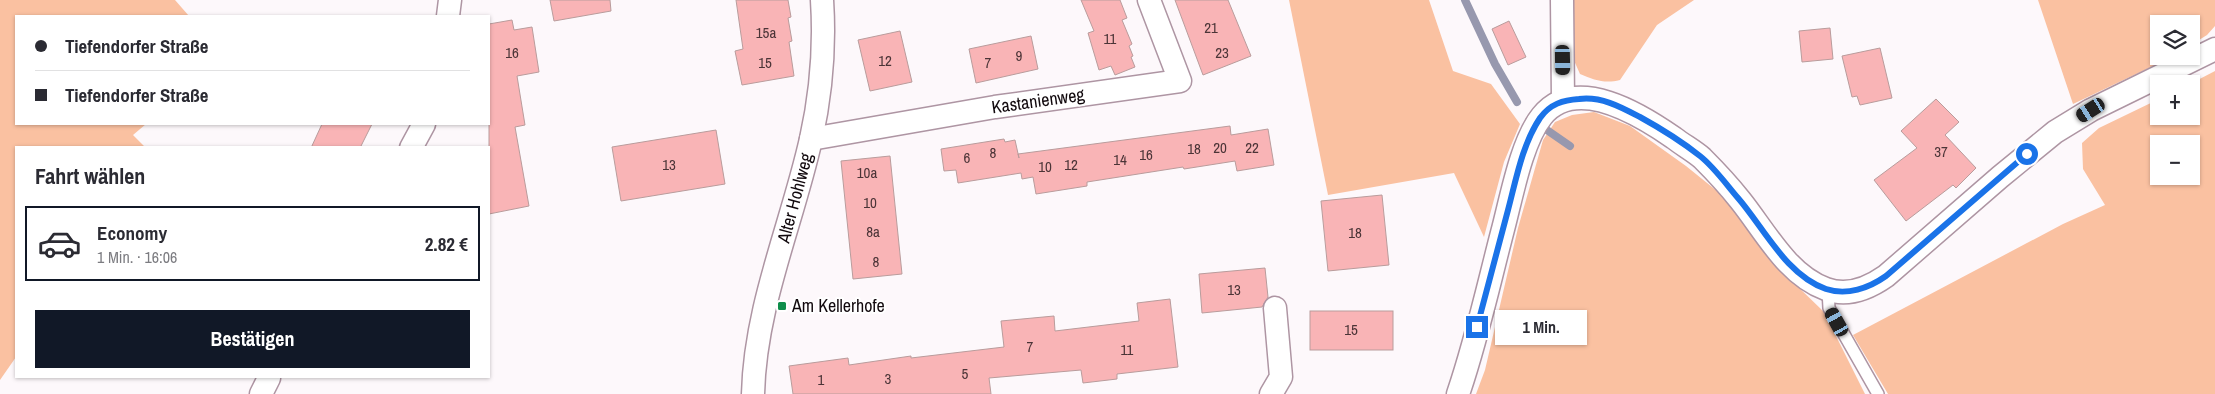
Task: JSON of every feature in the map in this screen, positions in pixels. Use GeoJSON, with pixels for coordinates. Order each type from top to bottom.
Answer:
{"type":"FeatureCollection","features":[{"type":"Feature","properties":{"kind":"street"},"geometry":{"type":"LineString","coordinates":[[448,15],[450,0]]}},
{"type":"Feature","properties":{"kind":"street","name":"Alter Hohlweg"},"geometry":{"type":"LineString","coordinates":[[753,394],[758,341],[764,308],[811,139],[823,57],[822,0]]}},
{"type":"Feature","properties":{"kind":"street","name":"Kastanienweg"},"geometry":{"type":"LineString","coordinates":[[811,139],[995,107],[1180,81],[1149,0]]}},
{"type":"Feature","properties":{"kind":"street"},"geometry":{"type":"LineString","coordinates":[[1562,0],[1564,100]]}},
{"type":"Feature","properties":{"kind":"street"},"geometry":{"type":"LineString","coordinates":[[1458,394],[1522,158],[1541,117],[1550,108],[1564,100],[1586,98],[1604,100],[1658,127],[1701,157],[1739,198],[1782,256],[1810,281],[1828,290],[1846,292],[1873,285],[1886,276],[2055,132],[2091,110],[2215,49]]}},
{"type":"Feature","properties":{"kind":"street"},"geometry":{"type":"LineString","coordinates":[[412,146],[423,125]]}},
{"type":"Feature","properties":{"kind":"street"},"geometry":{"type":"LineString","coordinates":[[1271,394],[1281,377],[1275,308]]}},
{"type":"Feature","properties":{"kind":"street"},"geometry":{"type":"LineString","coordinates":[[261,394],[270,378]]}},
{"type":"Feature","properties":{"kind":"lane"},"geometry":{"type":"LineString","coordinates":[[1828,290],[1829,308],[1878,394]]}},
{"type":"Feature","properties":{"kind":"shaded area"},"geometry":{"type":"Polygon","coordinates":[[[0,0],[175,0],[188,15],[15,15],[15,125],[145,125],[133,135],[144,146],[15,146],[15,358],[0,380],[0,0]]]}},
{"type":"Feature","properties":{"kind":"shaded area"},"geometry":{"type":"Polygon","coordinates":[[[1289,0],[1429,0],[1453,71],[1491,84],[1520,124],[1504,162],[1484,237],[1454,173],[1328,195],[1289,0]]]}},
{"type":"Feature","properties":{"kind":"shaded area"},"geometry":{"type":"Polygon","coordinates":[[[1571,0],[1694,0],[1657,25],[1620,80],[1609,82],[1595,80],[1580,74],[1572,56],[1571,0]]]}},
{"type":"Feature","properties":{"kind":"shaded area"},"geometry":{"type":"Polygon","coordinates":[[[2038,0],[2215,0],[2215,26],[2200,39],[2200,15],[2150,15],[2150,65],[2155,65],[2073,104],[2038,0]]]}},
{"type":"Feature","properties":{"kind":"shaded area"},"geometry":{"type":"Polygon","coordinates":[[[2215,71],[2215,394],[1888,394],[1853,335],[2063,224],[2105,205],[2083,169],[2082,143],[2099,128],[2150,103],[2150,125],[2200,125],[2200,79],[2215,71]]]}},
{"type":"Feature","properties":{"kind":"shaded area"},"geometry":{"type":"Polygon","coordinates":[[[1594,112],[1630,126],[1717,191],[1748,224],[1791,280],[1824,312],[1865,394],[1476,394],[1485,370],[1518,228],[1543,140],[1555,122],[1572,115],[1594,112]]]}},
{"type":"Feature","properties":{"kind":"building"},"geometry":{"type":"Polygon","coordinates":[[[550,0],[610,0],[611,11],[554,21],[550,0]]]}},
{"type":"Feature","properties":{"kind":"building"},"geometry":{"type":"Polygon","coordinates":[[[736,0],[788,0],[791,17],[788,18],[792,41],[789,42],[794,76],[742,85],[735,51],[743,49],[736,0]]]}},
{"type":"Feature","properties":{"kind":"building"},"geometry":{"type":"Polygon","coordinates":[[[1081,0],[1120,0],[1127,18],[1122,20],[1132,44],[1129,46],[1135,67],[1115,75],[1111,66],[1099,70],[1088,33],[1094,31],[1081,0]]]}},
{"type":"Feature","properties":{"kind":"building"},"geometry":{"type":"Polygon","coordinates":[[[1175,0],[1228,0],[1251,56],[1203,75],[1175,0]]]}},
{"type":"Feature","properties":{"kind":"building"},"geometry":{"type":"Polygon","coordinates":[[[512,20],[514,30],[532,27],[539,72],[517,76],[525,125],[515,127],[529,206],[490,214],[489,125],[490,24],[512,20]]]}},
{"type":"Feature","properties":{"kind":"building"},"geometry":{"type":"Polygon","coordinates":[[[1509,21],[1526,57],[1508,65],[1492,29],[1509,21]]]}},
{"type":"Feature","properties":{"kind":"building"},"geometry":{"type":"Polygon","coordinates":[[[1830,28],[1833,59],[1802,62],[1799,31],[1830,28]]]}},
{"type":"Feature","properties":{"kind":"building"},"geometry":{"type":"Polygon","coordinates":[[[900,31],[912,82],[870,91],[858,40],[900,31]]]}},
{"type":"Feature","properties":{"kind":"building"},"geometry":{"type":"Polygon","coordinates":[[[1031,36],[1038,69],[976,83],[969,49],[1031,36]]]}},
{"type":"Feature","properties":{"kind":"building"},"geometry":{"type":"Polygon","coordinates":[[[1880,48],[1892,98],[1860,105],[1857,96],[1852,97],[1842,56],[1880,48]]]}},
{"type":"Feature","properties":{"kind":"building"},"geometry":{"type":"Polygon","coordinates":[[[1936,99],[1959,122],[1945,135],[1976,168],[1956,188],[1953,185],[1906,221],[1874,180],[1917,148],[1901,131],[1936,99]]]}},
{"type":"Feature","properties":{"kind":"building"},"geometry":{"type":"Polygon","coordinates":[[[322,125],[372,125],[361,146],[312,146],[322,125]]]}},
{"type":"Feature","properties":{"kind":"building"},"geometry":{"type":"Polygon","coordinates":[[[1230,126],[1231,135],[1268,129],[1274,165],[1237,171],[1235,161],[1184,169],[1183,167],[1087,182],[1087,186],[1036,194],[1033,177],[1022,179],[1021,173],[958,183],[956,170],[944,171],[941,149],[1004,139],[1005,142],[1015,140],[1018,154],[1230,126]]]}},
{"type":"Feature","properties":{"kind":"building"},"geometry":{"type":"Polygon","coordinates":[[[716,130],[725,184],[621,201],[612,147],[716,130]]]}},
{"type":"Feature","properties":{"kind":"building"},"geometry":{"type":"Polygon","coordinates":[[[890,156],[902,274],[853,279],[841,161],[890,156]]]}},
{"type":"Feature","properties":{"kind":"building"},"geometry":{"type":"Polygon","coordinates":[[[1382,195],[1389,265],[1328,271],[1321,201],[1382,195]]]}},
{"type":"Feature","properties":{"kind":"building"},"geometry":{"type":"Polygon","coordinates":[[[1265,268],[1268,297],[1262,307],[1202,313],[1199,274],[1265,268]]]}},
{"type":"Feature","properties":{"kind":"building"},"geometry":{"type":"Polygon","coordinates":[[[1170,299],[1178,367],[1117,374],[1117,379],[1083,383],[1081,370],[989,378],[991,394],[793,394],[789,366],[848,358],[849,365],[911,356],[911,358],[1004,347],[1001,321],[1054,316],[1055,331],[1139,321],[1137,303],[1170,299]]]}},
{"type":"Feature","properties":{"kind":"building"},"geometry":{"type":"Polygon","coordinates":[[[1310,311],[1393,311],[1393,350],[1310,350],[1310,311]]]}},
{"type":"Feature","properties":{"kind":"waterway"},"geometry":{"type":"LineString","coordinates":[[1465,0],[1495,64],[1517,102]]}},
{"type":"Feature","properties":{"kind":"waterway"},"geometry":{"type":"LineString","coordinates":[[1544,128],[1570,146]]}},
{"type":"Feature","properties":{"kind":"place","name":"Am Kellerhofe"},"geometry":{"type":"Point","coordinates":[782,306]}},
{"type":"Feature","properties":{"kind":"route"},"geometry":{"type":"LineString","coordinates":[[1477,327],[1522,158],[1541,117],[1550,108],[1564,100],[1586,98],[1604,100],[1658,127],[1701,157],[1739,198],[1782,256],[1810,281],[1828,290],[1846,292],[1873,285],[1886,276],[2027,154]]}}]}
